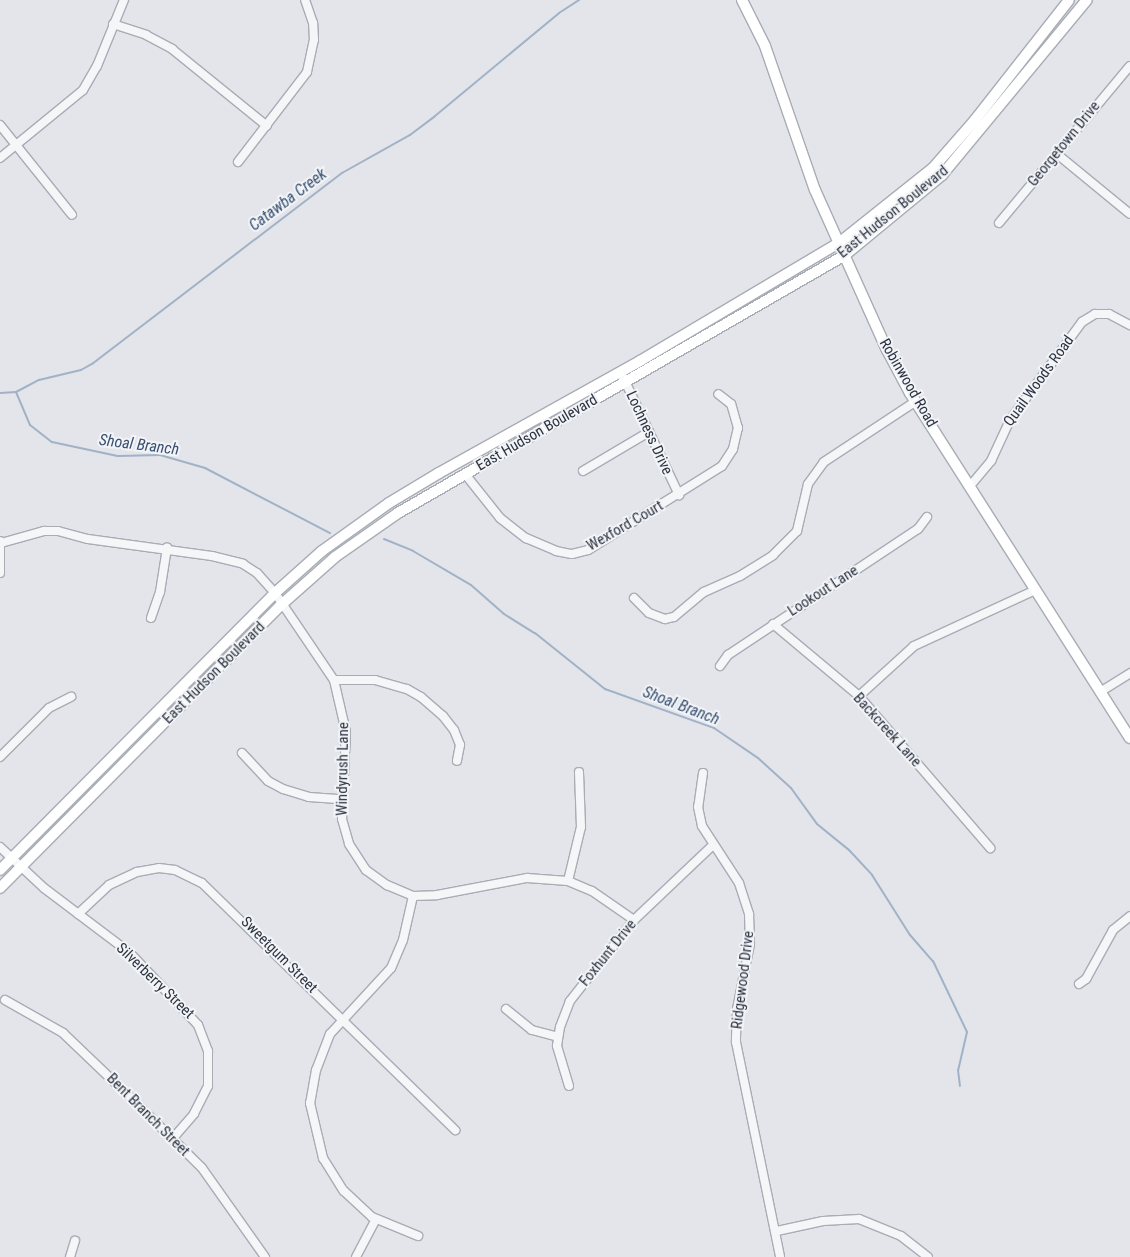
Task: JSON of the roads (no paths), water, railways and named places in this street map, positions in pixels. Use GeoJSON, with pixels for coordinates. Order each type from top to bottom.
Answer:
{"type":"FeatureCollection","features":[{"type":"Feature","properties":{"kind":"main road","name":"Robinwood Road"},"geometry":{"type":"LineString","coordinates":[[742,0],[765,46],[815,190],[886,350],[916,401],[1130,738]]}},
{"type":"Feature","properties":{"kind":"main road","name":"East Hudson Boulevard"},"geometry":{"type":"LineString","coordinates":[[0,870],[275,593],[351,528],[461,460],[620,371],[839,244],[933,168],[1069,0]]}},
{"type":"Feature","properties":{"kind":"main road","name":"East Hudson Boulevard"},"geometry":{"type":"LineString","coordinates":[[0,888],[281,605],[323,567],[378,526],[465,474],[845,255],[942,175],[1087,0]]}},
{"type":"Feature","properties":{"kind":"main road"},"geometry":{"type":"LineString","coordinates":[[461,460],[465,474]]}},
{"type":"Feature","properties":{"kind":"street"},"geometry":{"type":"LineString","coordinates":[[0,158],[83,90],[98,66],[124,0]]}},
{"type":"Feature","properties":{"kind":"street"},"geometry":{"type":"LineString","coordinates":[[238,162],[299,85],[311,60],[313,23],[305,0]]}},
{"type":"Feature","properties":{"kind":"street"},"geometry":{"type":"LineString","coordinates":[[113,24],[146,35],[172,49],[267,126]]}},
{"type":"Feature","properties":{"kind":"street","name":"Georgetown Drive"},"geometry":{"type":"LineString","coordinates":[[999,222],[1130,66]]}},
{"type":"Feature","properties":{"kind":"street"},"geometry":{"type":"LineString","coordinates":[[0,126],[72,214]]}},
{"type":"Feature","properties":{"kind":"street"},"geometry":{"type":"LineString","coordinates":[[1057,154],[1130,214]]}},
{"type":"Feature","properties":{"kind":"street","name":"Quail Woods Road"},"geometry":{"type":"LineString","coordinates":[[970,486],[991,461],[1010,420],[1082,322],[1094,314],[1109,314],[1130,325]]}},
{"type":"Feature","properties":{"kind":"street","name":"Lochness Drive"},"geometry":{"type":"LineString","coordinates":[[620,371],[679,495]]}},
{"type":"Feature","properties":{"kind":"street","name":"Wexford Court"},"geometry":{"type":"LineString","coordinates":[[465,474],[488,507],[513,529],[541,545],[572,554],[602,542],[716,470],[733,449],[738,428],[737,416],[731,404],[718,394]]}},
{"type":"Feature","properties":{"kind":"street"},"geometry":{"type":"LineString","coordinates":[[634,598],[649,614],[664,619],[674,617],[704,592],[740,576],[773,555],[797,531],[808,484],[824,462],[916,401]]}},
{"type":"Feature","properties":{"kind":"street"},"geometry":{"type":"LineString","coordinates":[[583,471],[649,432]]}},
{"type":"Feature","properties":{"kind":"street","name":"Lookout Lane"},"geometry":{"type":"LineString","coordinates":[[720,666],[728,655],[918,529],[927,517]]}},
{"type":"Feature","properties":{"kind":"street","name":"Windyrush Lane"},"geometry":{"type":"LineString","coordinates":[[0,542],[44,531],[58,531],[88,539],[167,548],[243,564],[257,573],[275,593],[281,605],[334,680],[346,732],[341,799],[344,830],[357,858],[380,881],[413,896],[437,895],[528,878],[568,881],[592,891],[634,920]]}},
{"type":"Feature","properties":{"kind":"street"},"geometry":{"type":"LineString","coordinates":[[0,542],[0,573]]}},
{"type":"Feature","properties":{"kind":"street"},"geometry":{"type":"LineString","coordinates":[[150,618],[160,592],[167,548]]}},
{"type":"Feature","properties":{"kind":"street"},"geometry":{"type":"LineString","coordinates":[[859,696],[914,646],[1035,590]]}},
{"type":"Feature","properties":{"kind":"street","name":"Backcreek Lane"},"geometry":{"type":"LineString","coordinates":[[773,624],[859,696],[990,848]]}},
{"type":"Feature","properties":{"kind":"street"},"geometry":{"type":"LineString","coordinates":[[1100,692],[1130,673]]}},
{"type":"Feature","properties":{"kind":"street"},"geometry":{"type":"LineString","coordinates":[[334,680],[375,680],[407,689],[421,697],[443,716],[454,730],[460,745],[457,761]]}},
{"type":"Feature","properties":{"kind":"street"},"geometry":{"type":"LineString","coordinates":[[0,757],[49,708],[71,697]]}},
{"type":"Feature","properties":{"kind":"street"},"geometry":{"type":"LineString","coordinates":[[242,754],[268,781],[283,789],[309,797],[341,799]]}},
{"type":"Feature","properties":{"kind":"street"},"geometry":{"type":"LineString","coordinates":[[568,881],[581,827],[579,772]]}},
{"type":"Feature","properties":{"kind":"street","name":"Ridgewood Drive"},"geometry":{"type":"LineString","coordinates":[[703,773],[699,816],[712,846],[739,884],[749,914],[750,944],[737,1009],[736,1042],[777,1231],[780,1257]]}},
{"type":"Feature","properties":{"kind":"street","name":"Silverberry Street"},"geometry":{"type":"LineString","coordinates":[[0,846],[21,867],[147,970],[193,1017],[201,1031],[208,1052],[208,1086],[194,1114],[172,1139]]}},
{"type":"Feature","properties":{"kind":"street","name":"Foxhunt Drive"},"geometry":{"type":"LineString","coordinates":[[569,1086],[559,1057],[558,1037],[574,994],[634,920],[712,846]]}},
{"type":"Feature","properties":{"kind":"street","name":"Sweetgum Street"},"geometry":{"type":"LineString","coordinates":[[78,914],[109,885],[122,878],[159,868],[184,873],[220,898],[455,1130]]}},
{"type":"Feature","properties":{"kind":"street"},"geometry":{"type":"LineString","coordinates":[[413,896],[403,940],[391,968],[342,1018],[330,1034],[316,1070],[310,1104],[314,1128],[330,1172],[350,1198],[376,1219],[418,1236]]}},
{"type":"Feature","properties":{"kind":"street"},"geometry":{"type":"LineString","coordinates":[[1079,984],[1086,979],[1113,930],[1130,916]]}},
{"type":"Feature","properties":{"kind":"street","name":"Bent Branch Street"},"geometry":{"type":"LineString","coordinates":[[6,1000],[63,1033],[172,1139],[215,1184],[265,1257]]}},
{"type":"Feature","properties":{"kind":"street"},"geometry":{"type":"LineString","coordinates":[[506,1009],[532,1030],[558,1037]]}},
{"type":"Feature","properties":{"kind":"street"},"geometry":{"type":"LineString","coordinates":[[356,1257],[376,1219]]}},
{"type":"Feature","properties":{"kind":"street"},"geometry":{"type":"LineString","coordinates":[[777,1231],[823,1221],[859,1219],[901,1236],[928,1257]]}},
{"type":"Feature","properties":{"kind":"street"},"geometry":{"type":"LineString","coordinates":[[70,1257],[76,1241]]}},
{"type":"Feature","properties":{"kind":"waterway","name":"Catawba Creek"},"geometry":{"type":"LineString","coordinates":[[0,393],[16,392],[39,380],[81,370],[92,364],[342,173],[410,135],[559,13],[579,0]]}},
{"type":"Feature","properties":{"kind":"waterway","name":"Shoal Branch"},"geometry":{"type":"LineString","coordinates":[[16,392],[30,425],[52,442],[118,456],[160,455],[205,468],[330,533]]}},
{"type":"Feature","properties":{"kind":"waterway","name":"Shoal Branch"},"geometry":{"type":"LineString","coordinates":[[384,539],[413,551],[471,585],[504,614],[535,633],[605,689],[714,728],[758,758],[791,788],[817,824],[849,850],[872,875],[910,935],[933,961],[967,1032],[958,1070],[960,1086]]}}]}
